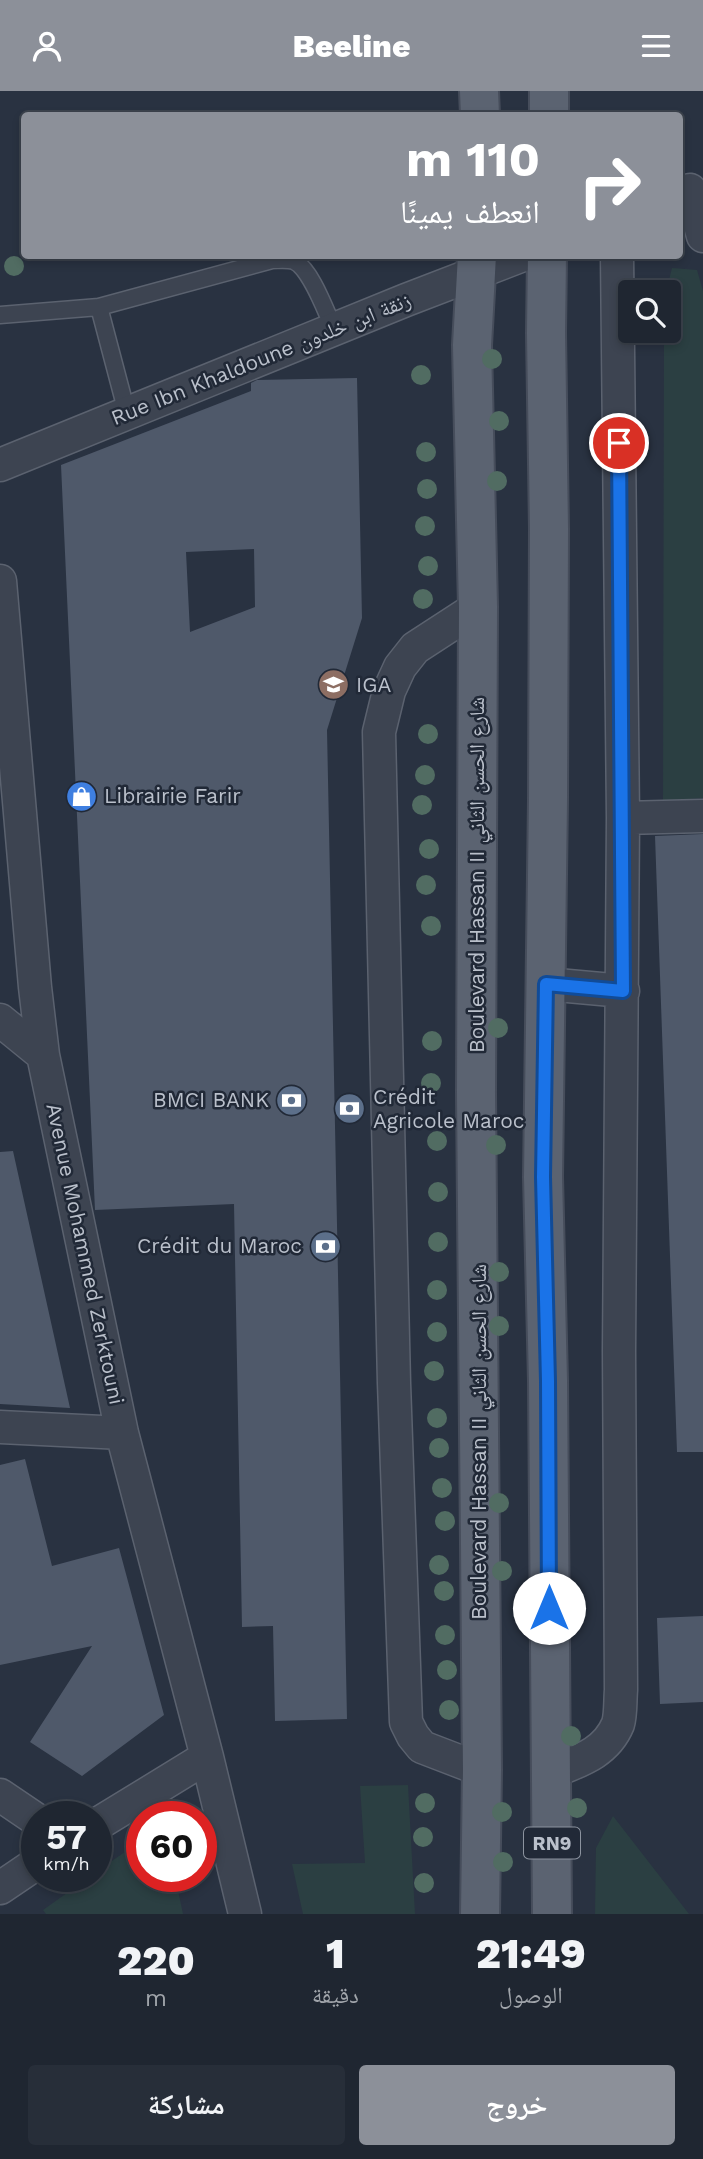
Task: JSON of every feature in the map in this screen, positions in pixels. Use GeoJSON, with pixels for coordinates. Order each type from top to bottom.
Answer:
{"type":"FeatureCollection","features":[{"type":"Feature","properties":{"kind":"main road"},"geometry":{"type":"LineString","coordinates":[[479,91],[480,112]]}},
{"type":"Feature","properties":{"kind":"main road"},"geometry":{"type":"LineString","coordinates":[[549,91],[549,112]]}},
{"type":"Feature","properties":{"kind":"main road","name":"RN9"},"geometry":{"type":"LineString","coordinates":[[547,259],[545,333],[549,529],[543,1177],[548,1381],[552,1914]]}},
{"type":"Feature","properties":{"kind":"main road","name":"Boulevard Hassan II شارع الحسن الثاني"},"geometry":{"type":"LineString","coordinates":[[476,264],[472,345],[478,607],[476,1107],[482,1770],[480,1914]]}},
{"type":"Feature","properties":{"kind":"street"},"geometry":{"type":"LineString","coordinates":[[691,190],[703,236]]}},
{"type":"Feature","properties":{"kind":"street","name":"Rue Ibn Khaldoune زنقة ابن خلدون"},"geometry":{"type":"LineString","coordinates":[[0,465],[334,329],[476,264],[502,259]]}},
{"type":"Feature","properties":{"kind":"street"},"geometry":{"type":"LineString","coordinates":[[552,1772],[593,1755],[606,1744],[619,1722],[621,1690],[619,1350],[623,818],[617,259]]}},
{"type":"Feature","properties":{"kind":"street","name":"Avenue Mohammed Zerktouni"},"geometry":{"type":"LineString","coordinates":[[0,581],[43,1055],[122,1433],[208,1757],[245,1914]]}},
{"type":"Feature","properties":{"kind":"street"},"geometry":{"type":"LineString","coordinates":[[478,607],[415,648],[400,667],[389,691],[379,733],[394,1396],[406,1722],[422,1747],[482,1770]]}},
{"type":"Feature","properties":{"kind":"street"},"geometry":{"type":"LineString","coordinates":[[623,818],[703,816]]}},
{"type":"Feature","properties":{"kind":"street"},"geometry":{"type":"LineString","coordinates":[[546,984],[623,991]]}},
{"type":"Feature","properties":{"kind":"street"},"geometry":{"type":"LineString","coordinates":[[0,1020],[43,1055]]}},
{"type":"Feature","properties":{"kind":"street"},"geometry":{"type":"LineString","coordinates":[[0,1427],[122,1433]]}},
{"type":"Feature","properties":{"kind":"street"},"geometry":{"type":"LineString","coordinates":[[112,1815],[208,1757]]}},
{"type":"Feature","properties":{"kind":"street"},"geometry":{"type":"LineString","coordinates":[[0,1795],[21,1809]]}},
{"type":"Feature","properties":{"kind":"street"},"geometry":{"type":"LineString","coordinates":[[0,1888],[21,1874]]}},
{"type":"Feature","properties":{"kind":"lane"},"geometry":{"type":"LineString","coordinates":[[0,315],[99,307],[272,260],[292,260],[301,265],[307,274],[334,329]]}},
{"type":"Feature","properties":{"kind":"lane"},"geometry":{"type":"LineString","coordinates":[[99,307],[127,413]]}},
{"type":"Feature","properties":{"kind":"green space"},"geometry":{"type":"Polygon","coordinates":[[[672,268],[697,270],[703,291],[703,798],[663,801],[664,343],[681,343],[681,280],[669,280],[672,268]]]}},
{"type":"Feature","properties":{"kind":"green space"},"geometry":{"type":"Polygon","coordinates":[[[408,1785],[415,1914],[303,1914],[292,1864],[365,1863],[360,1786],[408,1785]]]}},
{"type":"Feature","properties":{"kind":"green space"},"geometry":{"type":"Polygon","coordinates":[[[613,1816],[689,1914],[595,1914],[596,1848],[613,1816]]]}},
{"type":"Feature","properties":{"kind":"green space"},"geometry":{"type":"Polygon","coordinates":[[[126,1851],[126,1892],[178,1892],[183,1914],[46,1914],[43,1910],[68,1892],[112,1892],[112,1861],[126,1851]]]}},
{"type":"Feature","properties":{"kind":"building"},"geometry":{"type":"Polygon","coordinates":[[[357,378],[362,618],[327,730],[347,1719],[275,1721],[273,1626],[242,1627],[234,1204],[95,1210],[61,465],[251,391],[251,383],[257,380],[357,378]],[[254,549],[186,552],[190,632],[255,607],[254,549]]]}},
{"type":"Feature","properties":{"kind":"building"},"geometry":{"type":"Polygon","coordinates":[[[703,834],[703,1452],[677,1452],[655,836],[703,834]]]}},
{"type":"Feature","properties":{"kind":"building"},"geometry":{"type":"Polygon","coordinates":[[[13,1151],[70,1408],[0,1404],[0,1152],[13,1151]]]}},
{"type":"Feature","properties":{"kind":"building"},"geometry":{"type":"Polygon","coordinates":[[[25,1459],[52,1566],[119,1548],[164,1715],[82,1776],[30,1742],[92,1646],[0,1665],[0,1465],[25,1459]]]}},
{"type":"Feature","properties":{"kind":"building"},"geometry":{"type":"Polygon","coordinates":[[[703,1616],[703,1702],[660,1704],[657,1618],[703,1616]]]}},
{"type":"Feature","properties":{"kind":"place","name":"IGA"},"geometry":{"type":"Point","coordinates":[333,685]}},
{"type":"Feature","properties":{"kind":"place","name":"Librairie Farir"},"geometry":{"type":"Point","coordinates":[81,796]}},
{"type":"Feature","properties":{"kind":"place","name":"BMCI BANK"},"geometry":{"type":"Point","coordinates":[292,1100]}},
{"type":"Feature","properties":{"kind":"place","name":"Crédit Agricole Maroc"},"geometry":{"type":"Point","coordinates":[350,1109]}},
{"type":"Feature","properties":{"kind":"place","name":"Crédit du Maroc"},"geometry":{"type":"Point","coordinates":[325,1246]}},
{"type":"Feature","properties":{"kind":"route"},"geometry":{"type":"LineString","coordinates":[[549,1608],[548,1381],[543,1177],[546,984],[623,991],[619,443]]}}]}
